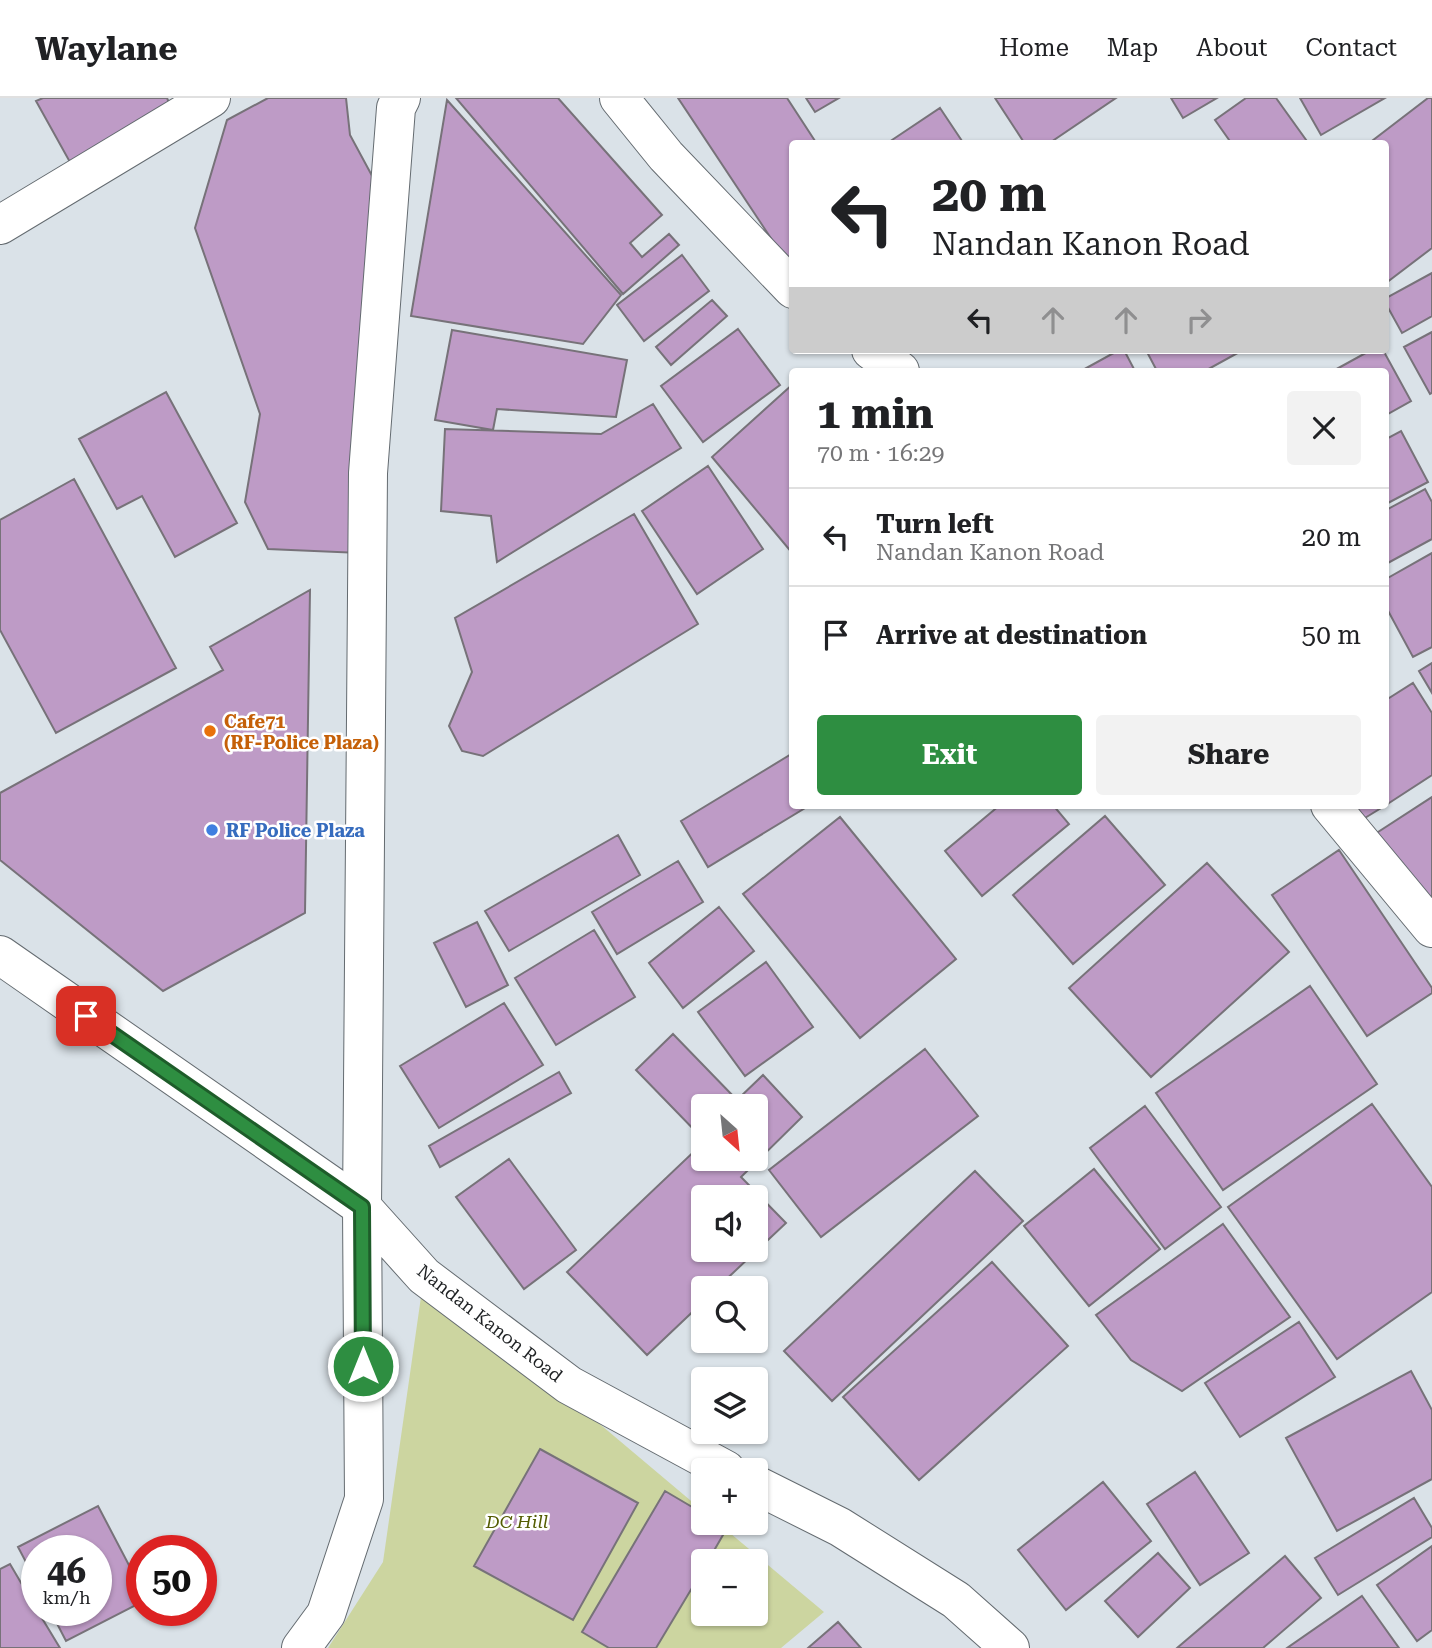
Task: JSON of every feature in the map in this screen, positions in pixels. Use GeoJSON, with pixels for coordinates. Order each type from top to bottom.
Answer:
{"type":"FeatureCollection","features":[{"type":"Feature","properties":{"kind":"street"},"geometry":{"type":"LineString","coordinates":[[0,225],[211,98]]}},
{"type":"Feature","properties":{"kind":"street"},"geometry":{"type":"LineString","coordinates":[[301,1648],[326,1614],[364,1499],[362,1207],[368,473],[396,108],[401,98]]}},
{"type":"Feature","properties":{"kind":"street"},"geometry":{"type":"LineString","coordinates":[[619,98],[666,156],[789,285]]}},
{"type":"Feature","properties":{"kind":"street"},"geometry":{"type":"LineString","coordinates":[[877,354],[896,368]]}},
{"type":"Feature","properties":{"kind":"street"},"geometry":{"type":"LineString","coordinates":[[1333,809],[1432,928]]}},
{"type":"Feature","properties":{"kind":"street","name":"Nandan Kanon Road"},"geometry":{"type":"LineString","coordinates":[[0,955],[362,1207],[424,1276],[569,1385],[704,1458]]}},
{"type":"Feature","properties":{"kind":"street"},"geometry":{"type":"LineString","coordinates":[[768,1491],[840,1527],[956,1600],[1010,1648]]}},
{"type":"Feature","properties":{"kind":"green space","name":"DC Hill"},"geometry":{"type":"Polygon","coordinates":[[[424,1276],[691,1501],[691,1535],[732,1535],[749,1549],[691,1549],[691,1626],[768,1626],[768,1565],[824,1612],[781,1648],[328,1648],[383,1562],[424,1276]]]}},
{"type":"Feature","properties":{"kind":"building"},"geometry":{"type":"Polygon","coordinates":[[[43,98],[167,98],[172,109],[71,164],[36,101],[43,98]]]}},
{"type":"Feature","properties":{"kind":"building"},"geometry":{"type":"Polygon","coordinates":[[[268,98],[346,98],[350,135],[377,185],[360,553],[268,549],[245,502],[260,414],[195,228],[227,120],[268,98]]]}},
{"type":"Feature","properties":{"kind":"building"},"geometry":{"type":"Polygon","coordinates":[[[456,98],[558,98],[662,215],[630,243],[642,257],[669,234],[679,245],[623,294],[456,98]]]}},
{"type":"Feature","properties":{"kind":"building"},"geometry":{"type":"Polygon","coordinates":[[[678,98],[787,98],[814,140],[789,140],[788,264],[678,98]]]}},
{"type":"Feature","properties":{"kind":"building"},"geometry":{"type":"Polygon","coordinates":[[[806,98],[839,98],[815,112],[806,98]]]}},
{"type":"Feature","properties":{"kind":"building"},"geometry":{"type":"Polygon","coordinates":[[[995,98],[1116,98],[1054,140],[1022,140],[995,98]]]}},
{"type":"Feature","properties":{"kind":"building"},"geometry":{"type":"Polygon","coordinates":[[[1171,98],[1217,98],[1183,118],[1171,98]]]}},
{"type":"Feature","properties":{"kind":"building"},"geometry":{"type":"Polygon","coordinates":[[[1246,98],[1276,98],[1306,140],[1229,140],[1215,120],[1246,98]]]}},
{"type":"Feature","properties":{"kind":"building"},"geometry":{"type":"Polygon","coordinates":[[[1300,98],[1385,98],[1321,135],[1300,98]]]}},
{"type":"Feature","properties":{"kind":"building"},"geometry":{"type":"Polygon","coordinates":[[[1428,98],[1432,98],[1432,248],[1389,281],[1389,140],[1373,140],[1428,98]]]}},
{"type":"Feature","properties":{"kind":"building"},"geometry":{"type":"Polygon","coordinates":[[[447,100],[621,295],[583,344],[411,316],[447,100]]]}},
{"type":"Feature","properties":{"kind":"building"},"geometry":{"type":"Polygon","coordinates":[[[940,108],[961,140],[892,140],[940,108]]]}},
{"type":"Feature","properties":{"kind":"building"},"geometry":{"type":"Polygon","coordinates":[[[682,255],[709,291],[644,341],[617,305],[682,255]]]}},
{"type":"Feature","properties":{"kind":"building"},"geometry":{"type":"Polygon","coordinates":[[[1432,273],[1432,316],[1402,333],[1389,309],[1389,296],[1432,273]]]}},
{"type":"Feature","properties":{"kind":"building"},"geometry":{"type":"Polygon","coordinates":[[[712,300],[727,316],[671,365],[656,347],[712,300]]]}},
{"type":"Feature","properties":{"kind":"building"},"geometry":{"type":"Polygon","coordinates":[[[738,329],[780,385],[703,442],[661,386],[738,329]]]}},
{"type":"Feature","properties":{"kind":"building"},"geometry":{"type":"Polygon","coordinates":[[[452,330],[627,360],[616,417],[497,409],[493,430],[435,420],[452,330]]]}},
{"type":"Feature","properties":{"kind":"building"},"geometry":{"type":"Polygon","coordinates":[[[1432,332],[1432,393],[1430,394],[1404,347],[1432,332]]]}},
{"type":"Feature","properties":{"kind":"building"},"geometry":{"type":"Polygon","coordinates":[[[1112,354],[1126,354],[1133,368],[1086,368],[1112,354]]]}},
{"type":"Feature","properties":{"kind":"building"},"geometry":{"type":"Polygon","coordinates":[[[1148,354],[1236,354],[1210,368],[1155,368],[1148,354]]]}},
{"type":"Feature","properties":{"kind":"building"},"geometry":{"type":"Polygon","coordinates":[[[1364,354],[1385,354],[1411,401],[1389,413],[1389,368],[1338,368],[1364,354]]]}},
{"type":"Feature","properties":{"kind":"building"},"geometry":{"type":"Polygon","coordinates":[[[789,388],[789,549],[712,457],[789,388]]]}},
{"type":"Feature","properties":{"kind":"building"},"geometry":{"type":"Polygon","coordinates":[[[166,392],[237,523],[175,557],[142,496],[117,509],[79,439],[166,392]]]}},
{"type":"Feature","properties":{"kind":"building"},"geometry":{"type":"Polygon","coordinates":[[[653,404],[681,448],[497,562],[491,516],[441,511],[445,429],[601,434],[653,404]]]}},
{"type":"Feature","properties":{"kind":"building"},"geometry":{"type":"Polygon","coordinates":[[[1401,431],[1428,482],[1389,502],[1389,437],[1401,431]]]}},
{"type":"Feature","properties":{"kind":"building"},"geometry":{"type":"Polygon","coordinates":[[[708,466],[763,549],[697,594],[642,511],[708,466]]]}},
{"type":"Feature","properties":{"kind":"building"},"geometry":{"type":"Polygon","coordinates":[[[74,479],[176,668],[56,733],[0,630],[0,520],[74,479]]]}},
{"type":"Feature","properties":{"kind":"building"},"geometry":{"type":"Polygon","coordinates":[[[1425,489],[1432,502],[1432,539],[1389,562],[1389,508],[1425,489]]]}},
{"type":"Feature","properties":{"kind":"building"},"geometry":{"type":"Polygon","coordinates":[[[634,514],[698,624],[483,756],[462,751],[449,726],[472,672],[455,618],[634,514]]]}},
{"type":"Feature","properties":{"kind":"building"},"geometry":{"type":"Polygon","coordinates":[[[1432,553],[1432,647],[1413,657],[1389,613],[1389,577],[1432,553]]]}},
{"type":"Feature","properties":{"kind":"building","name":"Cafe71 (RF-Police Plaza)"},"geometry":{"type":"Polygon","coordinates":[[[310,590],[305,913],[163,991],[0,860],[0,793],[223,670],[210,647],[310,590]]]}},
{"type":"Feature","properties":{"kind":"building"},"geometry":{"type":"Polygon","coordinates":[[[1432,663],[1432,693],[1419,671],[1432,663]]]}},
{"type":"Feature","properties":{"kind":"building"},"geometry":{"type":"Polygon","coordinates":[[[1413,683],[1432,713],[1432,775],[1389,803],[1389,698],[1413,683]]]}},
{"type":"Feature","properties":{"kind":"building"},"geometry":{"type":"Polygon","coordinates":[[[789,755],[789,809],[803,809],[708,867],[681,821],[789,755]]]}},
{"type":"Feature","properties":{"kind":"building"},"geometry":{"type":"Polygon","coordinates":[[[1432,797],[1432,923],[1375,834],[1432,797]]]}},
{"type":"Feature","properties":{"kind":"building"},"geometry":{"type":"Polygon","coordinates":[[[995,809],[1056,809],[1069,824],[982,896],[945,851],[995,809]]]}},
{"type":"Feature","properties":{"kind":"building"},"geometry":{"type":"Polygon","coordinates":[[[1352,809],[1380,809],[1360,821],[1352,809]]]}},
{"type":"Feature","properties":{"kind":"building"},"geometry":{"type":"Polygon","coordinates":[[[1105,816],[1165,885],[1073,964],[1013,895],[1105,816]]]}},
{"type":"Feature","properties":{"kind":"building"},"geometry":{"type":"Polygon","coordinates":[[[840,817],[956,959],[860,1038],[743,894],[840,817]]]}},
{"type":"Feature","properties":{"kind":"building"},"geometry":{"type":"Polygon","coordinates":[[[618,835],[640,875],[509,951],[485,911],[618,835]]]}},
{"type":"Feature","properties":{"kind":"building"},"geometry":{"type":"Polygon","coordinates":[[[1339,850],[1432,988],[1432,993],[1367,1036],[1272,895],[1339,850]]]}},
{"type":"Feature","properties":{"kind":"building"},"geometry":{"type":"Polygon","coordinates":[[[678,861],[703,902],[617,954],[592,912],[678,861]]]}},
{"type":"Feature","properties":{"kind":"building"},"geometry":{"type":"Polygon","coordinates":[[[1207,863],[1289,952],[1151,1077],[1069,988],[1207,863]]]}},
{"type":"Feature","properties":{"kind":"building"},"geometry":{"type":"Polygon","coordinates":[[[719,907],[754,951],[683,1008],[649,963],[719,907]]]}},
{"type":"Feature","properties":{"kind":"building"},"geometry":{"type":"Polygon","coordinates":[[[477,922],[508,985],[466,1007],[434,943],[477,922]]]}},
{"type":"Feature","properties":{"kind":"building"},"geometry":{"type":"Polygon","coordinates":[[[594,930],[635,997],[556,1045],[515,978],[594,930]]]}},
{"type":"Feature","properties":{"kind":"building"},"geometry":{"type":"Polygon","coordinates":[[[766,962],[813,1027],[745,1076],[698,1012],[766,962]]]}},
{"type":"Feature","properties":{"kind":"building"},"geometry":{"type":"Polygon","coordinates":[[[1310,986],[1377,1084],[1223,1190],[1156,1093],[1310,986]]]}},
{"type":"Feature","properties":{"kind":"building"},"geometry":{"type":"Polygon","coordinates":[[[504,1003],[543,1065],[439,1128],[400,1066],[504,1003]]]}},
{"type":"Feature","properties":{"kind":"building"},"geometry":{"type":"Polygon","coordinates":[[[673,1034],[731,1094],[691,1094],[691,1127],[636,1070],[673,1034]]]}},
{"type":"Feature","properties":{"kind":"building"},"geometry":{"type":"Polygon","coordinates":[[[925,1049],[978,1116],[821,1237],[769,1170],[925,1049]]]}},
{"type":"Feature","properties":{"kind":"building"},"geometry":{"type":"Polygon","coordinates":[[[559,1072],[571,1093],[440,1167],[429,1146],[559,1072]]]}},
{"type":"Feature","properties":{"kind":"building"},"geometry":{"type":"Polygon","coordinates":[[[763,1075],[802,1117],[768,1150],[768,1094],[743,1094],[763,1075]]]}},
{"type":"Feature","properties":{"kind":"building"},"geometry":{"type":"Polygon","coordinates":[[[1372,1104],[1432,1187],[1432,1292],[1337,1359],[1228,1207],[1372,1104]]]}},
{"type":"Feature","properties":{"kind":"building"},"geometry":{"type":"Polygon","coordinates":[[[1145,1106],[1221,1207],[1165,1249],[1090,1148],[1145,1106]]]}},
{"type":"Feature","properties":{"kind":"building"},"geometry":{"type":"Polygon","coordinates":[[[691,1154],[691,1171],[747,1171],[741,1177],[749,1185],[691,1185],[691,1262],[745,1262],[730,1276],[691,1276],[691,1313],[647,1355],[567,1272],[691,1154]]]}},
{"type":"Feature","properties":{"kind":"building"},"geometry":{"type":"Polygon","coordinates":[[[509,1159],[576,1250],[524,1289],[456,1197],[509,1159]]]}},
{"type":"Feature","properties":{"kind":"building"},"geometry":{"type":"Polygon","coordinates":[[[1094,1169],[1160,1249],[1089,1306],[1024,1226],[1094,1169]]]}},
{"type":"Feature","properties":{"kind":"building"},"geometry":{"type":"Polygon","coordinates":[[[975,1171],[1023,1221],[832,1401],[784,1351],[975,1171]]]}},
{"type":"Feature","properties":{"kind":"building"},"geometry":{"type":"Polygon","coordinates":[[[768,1205],[786,1223],[768,1240],[768,1205]]]}},
{"type":"Feature","properties":{"kind":"building"},"geometry":{"type":"Polygon","coordinates":[[[1223,1224],[1290,1317],[1182,1391],[1131,1360],[1096,1315],[1223,1224]]]}},
{"type":"Feature","properties":{"kind":"building"},"geometry":{"type":"Polygon","coordinates":[[[992,1262],[1068,1346],[919,1480],[843,1397],[992,1262]]]}},
{"type":"Feature","properties":{"kind":"building"},"geometry":{"type":"Polygon","coordinates":[[[1299,1322],[1335,1377],[1240,1437],[1205,1383],[1299,1322]]]}},
{"type":"Feature","properties":{"kind":"building"},"geometry":{"type":"Polygon","coordinates":[[[1411,1371],[1432,1410],[1432,1479],[1337,1531],[1286,1438],[1411,1371]]]}},
{"type":"Feature","properties":{"kind":"building"},"geometry":{"type":"Polygon","coordinates":[[[540,1449],[638,1503],[573,1620],[474,1566],[540,1449]]]}},
{"type":"Feature","properties":{"kind":"building"},"geometry":{"type":"Polygon","coordinates":[[[1195,1472],[1249,1553],[1200,1585],[1147,1504],[1195,1472]]]}},
{"type":"Feature","properties":{"kind":"building"},"geometry":{"type":"Polygon","coordinates":[[[1103,1482],[1151,1541],[1066,1610],[1018,1550],[1103,1482]]]}},
{"type":"Feature","properties":{"kind":"building"},"geometry":{"type":"Polygon","coordinates":[[[665,1491],[691,1506],[691,1535],[723,1535],[715,1549],[691,1549],[691,1590],[656,1648],[609,1648],[582,1632],[665,1491]]]}},
{"type":"Feature","properties":{"kind":"building"},"geometry":{"type":"Polygon","coordinates":[[[1414,1498],[1432,1528],[1432,1537],[1338,1595],[1315,1558],[1414,1498]]]}},
{"type":"Feature","properties":{"kind":"building"},"geometry":{"type":"Polygon","coordinates":[[[98,1506],[126,1559],[126,1610],[112,1617],[112,1535],[41,1535],[98,1506]]]}},
{"type":"Feature","properties":{"kind":"building"},"geometry":{"type":"Polygon","coordinates":[[[1432,1546],[1432,1630],[1417,1641],[1377,1585],[1432,1546]]]}},
{"type":"Feature","properties":{"kind":"building"},"geometry":{"type":"Polygon","coordinates":[[[1158,1553],[1190,1588],[1138,1637],[1105,1601],[1158,1553]]]}},
{"type":"Feature","properties":{"kind":"building"},"geometry":{"type":"Polygon","coordinates":[[[1285,1556],[1321,1598],[1263,1648],[1177,1648],[1285,1556]]]}},
{"type":"Feature","properties":{"kind":"building"},"geometry":{"type":"Polygon","coordinates":[[[10,1564],[21,1582],[21,1626],[47,1626],[60,1648],[0,1648],[0,1569],[10,1564]]]}},
{"type":"Feature","properties":{"kind":"building"},"geometry":{"type":"Polygon","coordinates":[[[1362,1596],[1399,1648],[1287,1648],[1362,1596]]]}},
{"type":"Feature","properties":{"kind":"building"},"geometry":{"type":"Polygon","coordinates":[[[838,1622],[861,1648],[808,1648],[838,1622]]]}},
{"type":"Feature","properties":{"kind":"building"},"geometry":{"type":"Polygon","coordinates":[[[58,1626],[95,1626],[66,1641],[58,1626]]]}},
{"type":"Feature","properties":{"kind":"place","name":"Cafe71 (RF-Police Plaza)"},"geometry":{"type":"Point","coordinates":[210,731]}},
{"type":"Feature","properties":{"kind":"place","name":"RF Police Plaza"},"geometry":{"type":"Point","coordinates":[212,830]}},
{"type":"Feature","properties":{"kind":"route"},"geometry":{"type":"LineString","coordinates":[[86,1016],[192,1092],[362,1207],[363,1366]]}}]}
